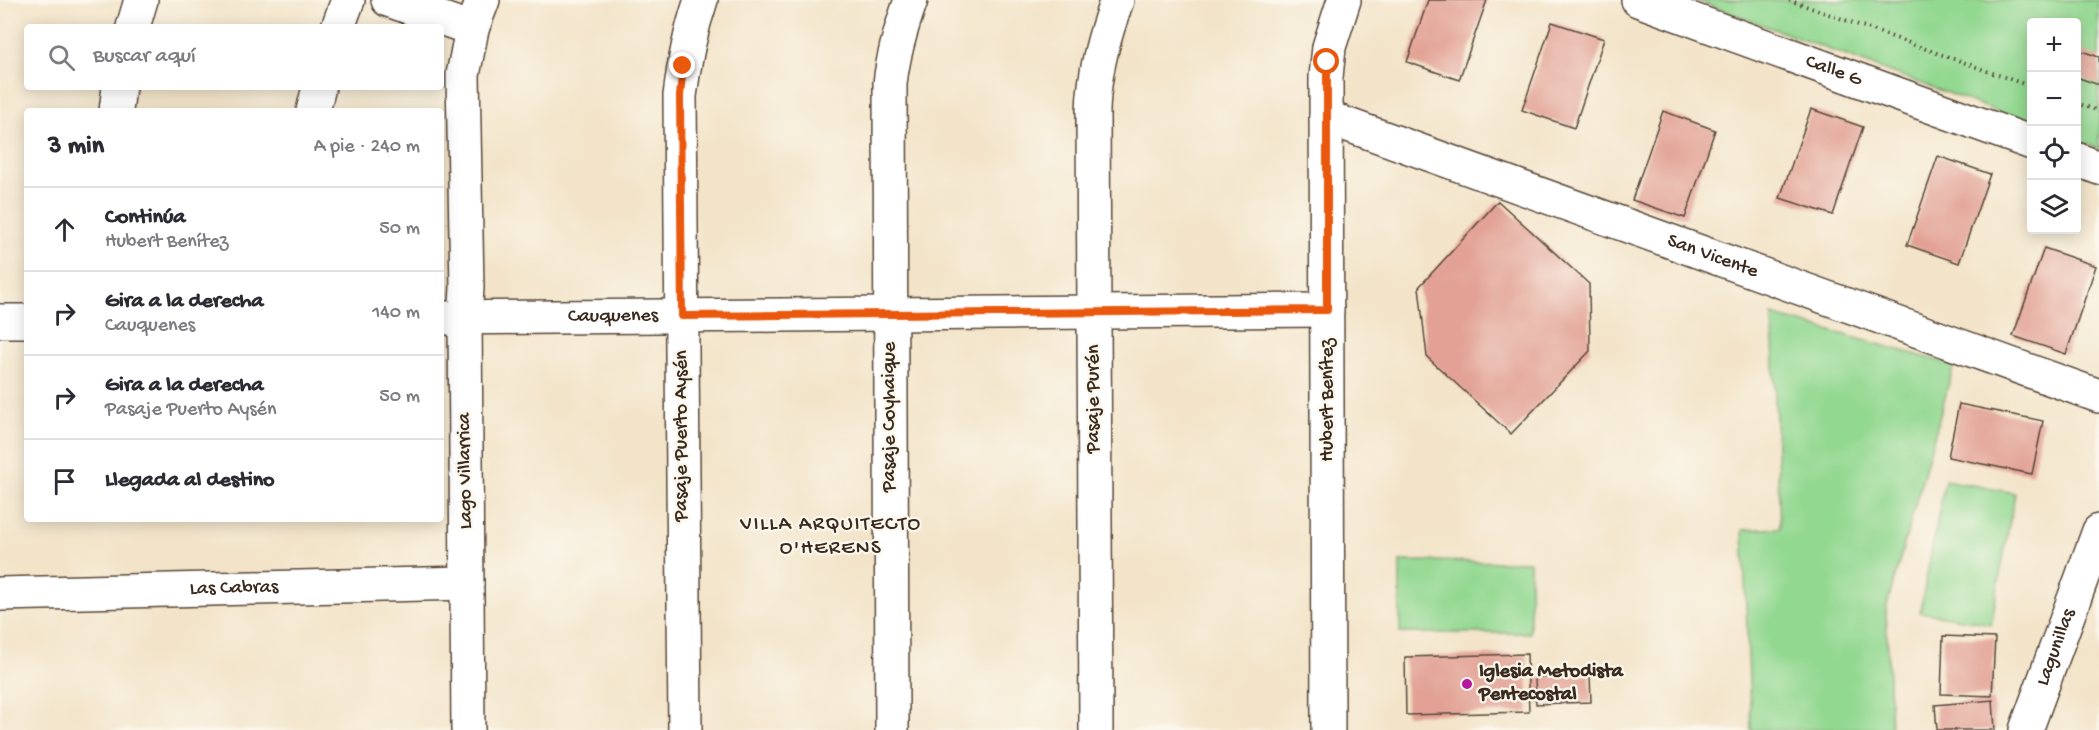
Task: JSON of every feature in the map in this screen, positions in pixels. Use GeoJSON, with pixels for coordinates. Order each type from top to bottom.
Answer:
{"type":"FeatureCollection","features":[{"type":"Feature","properties":{"kind":"street"},"geometry":{"type":"LineString","coordinates":[[134,24],[141,0]]}},
{"type":"Feature","properties":{"kind":"street"},"geometry":{"type":"LineString","coordinates":[[339,24],[348,0]]}},
{"type":"Feature","properties":{"kind":"street"},"geometry":{"type":"LineString","coordinates":[[388,0],[477,14]]}},
{"type":"Feature","properties":{"kind":"street","name":"Pasaje Puerto Aysén"},"geometry":{"type":"LineString","coordinates":[[685,730],[680,96],[683,66],[701,0]]}},
{"type":"Feature","properties":{"kind":"street","name":"Pasaje Coyhaique"},"geometry":{"type":"LineString","coordinates":[[891,730],[890,84],[892,61],[899,33],[911,0]]}},
{"type":"Feature","properties":{"kind":"street","name":"Pasaje Purén"},"geometry":{"type":"LineString","coordinates":[[1096,730],[1093,90],[1101,46],[1117,0]]}},
{"type":"Feature","properties":{"kind":"street","name":"Hubert Benítez"},"geometry":{"type":"LineString","coordinates":[[1328,730],[1327,62],[1344,0]]}},
{"type":"Feature","properties":{"kind":"street","name":"Calle G"},"geometry":{"type":"LineString","coordinates":[[1638,0],[2027,142]]}},
{"type":"Feature","properties":{"kind":"street","name":"Lago Villarrica"},"geometry":{"type":"LineString","coordinates":[[468,730],[467,583],[453,318],[467,288],[463,75],[465,57],[477,14]]}},
{"type":"Feature","properties":{"kind":"street"},"geometry":{"type":"LineString","coordinates":[[116,108],[119,90]]}},
{"type":"Feature","properties":{"kind":"street"},"geometry":{"type":"LineString","coordinates":[[314,108],[318,90]]}},
{"type":"Feature","properties":{"kind":"street","name":"San Vicente"},"geometry":{"type":"LineString","coordinates":[[1326,117],[2099,396]]}},
{"type":"Feature","properties":{"kind":"street"},"geometry":{"type":"LineString","coordinates":[[2081,161],[2099,168]]}},
{"type":"Feature","properties":{"kind":"street","name":"Cauquenes"},"geometry":{"type":"LineString","coordinates":[[453,318],[1327,310]]}},
{"type":"Feature","properties":{"kind":"street"},"geometry":{"type":"LineString","coordinates":[[0,321],[24,321]]}},
{"type":"Feature","properties":{"kind":"street","name":"Lagunillas"},"geometry":{"type":"LineString","coordinates":[[2026,730],[2099,531]]}},
{"type":"Feature","properties":{"kind":"street","name":"Las Cabras"},"geometry":{"type":"LineString","coordinates":[[0,594],[467,583]]}},
{"type":"Feature","properties":{"kind":"path"},"geometry":{"type":"LineString","coordinates":[[1789,0],[2027,86]]}},
{"type":"Feature","properties":{"kind":"path"},"geometry":{"type":"LineString","coordinates":[[2081,105],[2099,111]]}},
{"type":"Feature","properties":{"kind":"green space"},"geometry":{"type":"Polygon","coordinates":[[[1695,0],[2099,0],[2099,149],[2081,142],[2081,18],[2027,18],[2027,123],[1695,0]]]}},
{"type":"Feature","properties":{"kind":"green space"},"geometry":{"type":"Polygon","coordinates":[[[1772,315],[1954,365],[1886,609],[1891,729],[1751,730],[1743,530],[1780,528],[1772,315]]]}},
{"type":"Feature","properties":{"kind":"green space"},"geometry":{"type":"Polygon","coordinates":[[[1945,480],[2015,493],[1991,624],[1920,612],[1945,480]]]}},
{"type":"Feature","properties":{"kind":"green space"},"geometry":{"type":"Polygon","coordinates":[[[1400,561],[1530,562],[1530,633],[1400,633],[1400,561]]]}},
{"type":"Feature","properties":{"kind":"building"},"geometry":{"type":"Polygon","coordinates":[[[1428,0],[1487,0],[1459,80],[1407,62],[1428,0]]]}},
{"type":"Feature","properties":{"kind":"building"},"geometry":{"type":"Polygon","coordinates":[[[1552,22],[1604,39],[1574,128],[1522,110],[1552,22]]]}},
{"type":"Feature","properties":{"kind":"building"},"geometry":{"type":"Polygon","coordinates":[[[2081,51],[2099,57],[2099,85],[2081,79],[2081,51]]]}},
{"type":"Feature","properties":{"kind":"building"},"geometry":{"type":"Polygon","coordinates":[[[1811,109],[1863,127],[1833,215],[1780,198],[1811,109]]]}},
{"type":"Feature","properties":{"kind":"building"},"geometry":{"type":"Polygon","coordinates":[[[1663,111],[1715,130],[1685,218],[1632,200],[1663,111]]]}},
{"type":"Feature","properties":{"kind":"building"},"geometry":{"type":"Polygon","coordinates":[[[1938,156],[1990,174],[1959,263],[1907,245],[1938,156]]]}},
{"type":"Feature","properties":{"kind":"building"},"geometry":{"type":"Polygon","coordinates":[[[1498,201],[1589,284],[1590,351],[1511,434],[1427,357],[1419,287],[1498,201]]]}},
{"type":"Feature","properties":{"kind":"building"},"geometry":{"type":"Polygon","coordinates":[[[2044,248],[2096,266],[2066,354],[2013,336],[2044,248]]]}},
{"type":"Feature","properties":{"kind":"building"},"geometry":{"type":"Polygon","coordinates":[[[1959,404],[2043,421],[2032,474],[1948,457],[1959,404]]]}},
{"type":"Feature","properties":{"kind":"building"},"geometry":{"type":"Polygon","coordinates":[[[1943,636],[1995,638],[1992,696],[1941,694],[1943,636]]]}},
{"type":"Feature","properties":{"kind":"building","name":"Iglesia Metodista Pentecostal"},"geometry":{"type":"Polygon","coordinates":[[[1527,654],[1529,712],[1406,715],[1405,657],[1527,654]]]}},
{"type":"Feature","properties":{"kind":"building"},"geometry":{"type":"Polygon","coordinates":[[[1590,675],[1591,702],[1536,704],[1535,677],[1590,675]]]}},
{"type":"Feature","properties":{"kind":"building"},"geometry":{"type":"Polygon","coordinates":[[[1993,700],[1995,730],[1937,730],[1935,705],[1993,700]]]}},
{"type":"Feature","properties":{"kind":"place","name":"Iglesia Metodista Pentecostal"},"geometry":{"type":"Point","coordinates":[1467,684]}},
{"type":"Feature","properties":{"kind":"district","name":"VILLA ARQUITECTO O'HERENS"},"geometry":{"type":"Point","coordinates":[831,537]}},
{"type":"Feature","properties":{"kind":"route"},"geometry":{"type":"LineString","coordinates":[[683,66],[680,96],[682,316],[1327,310],[1327,62]]}}]}
